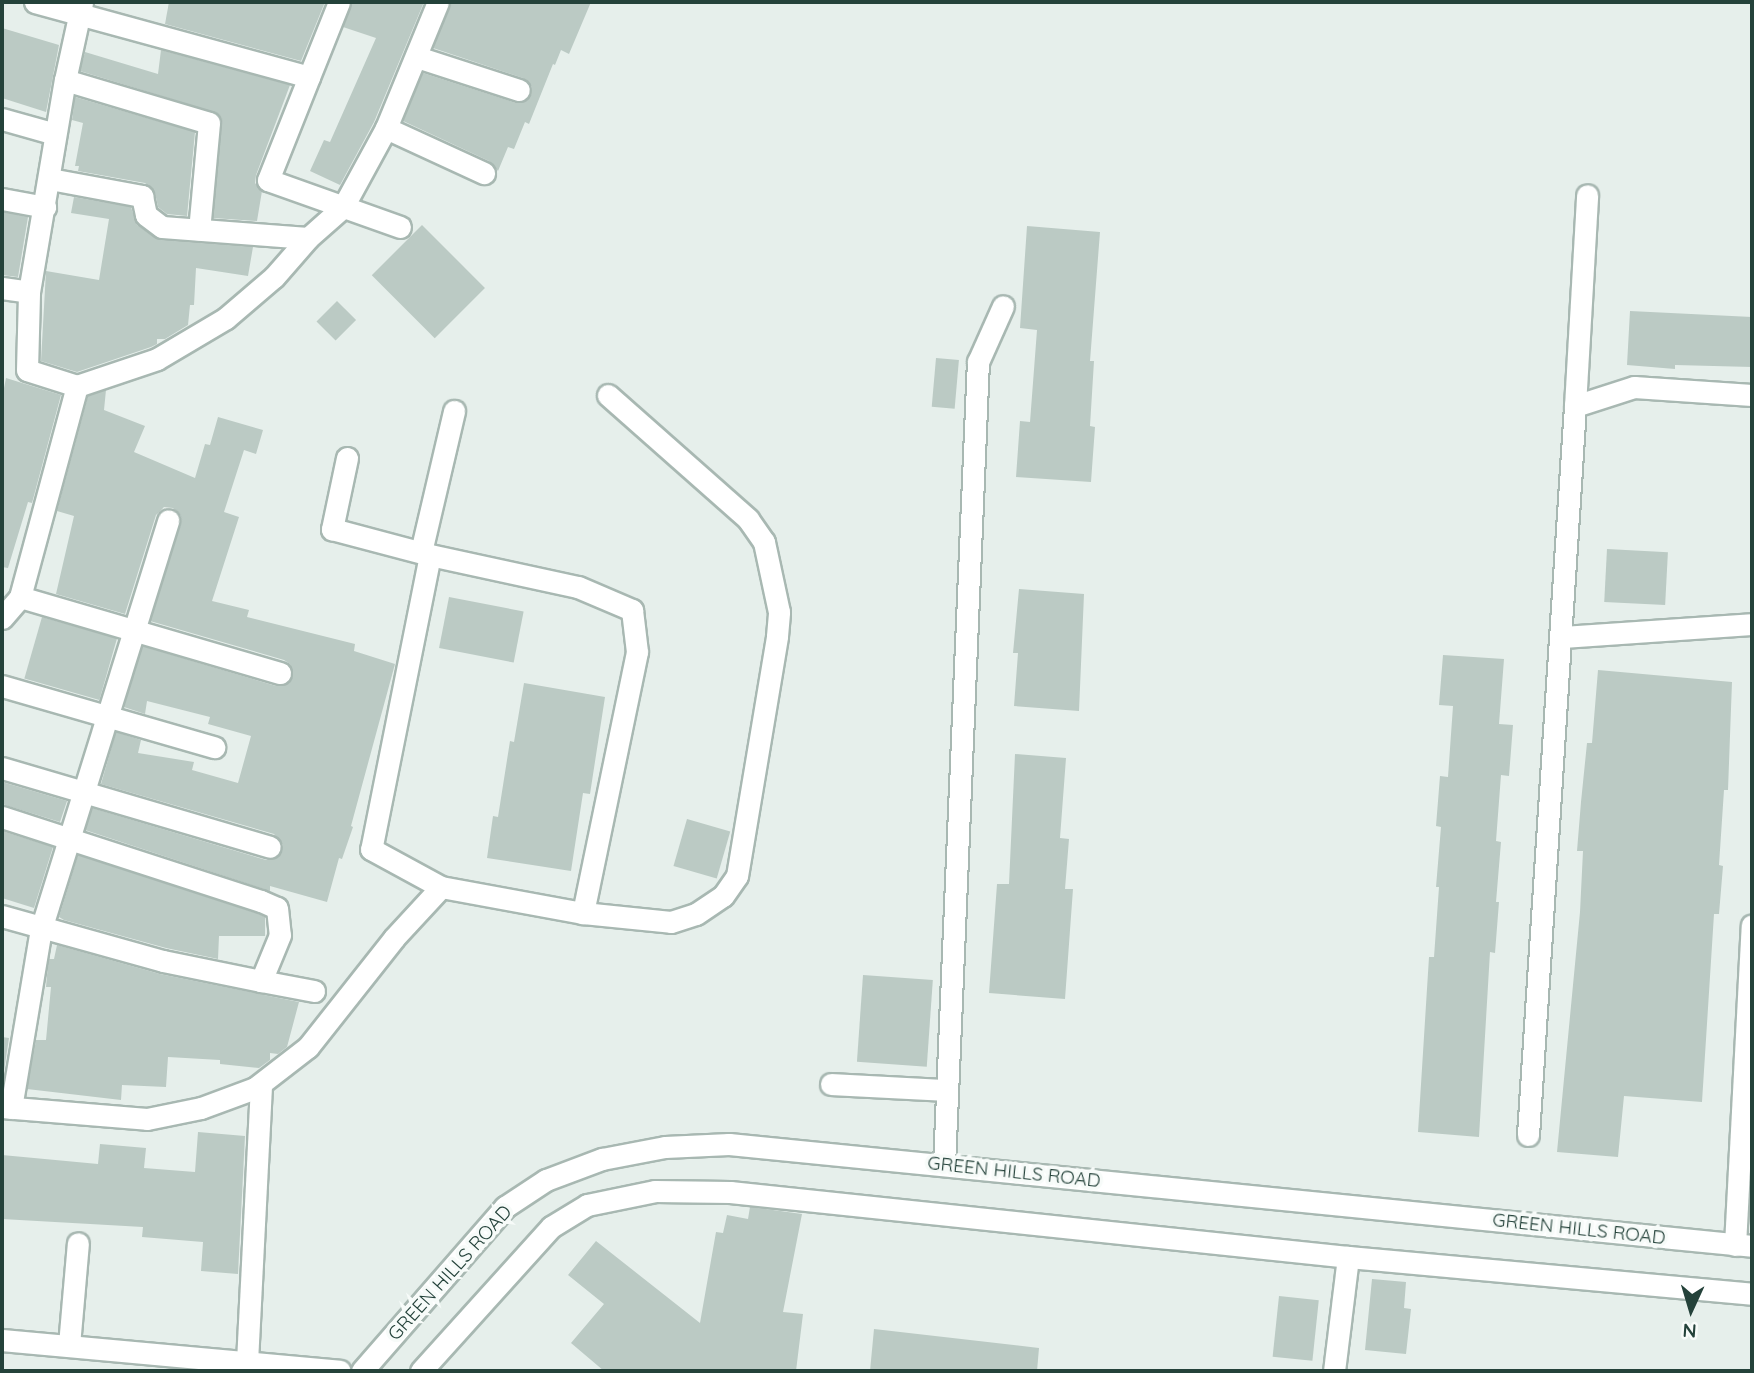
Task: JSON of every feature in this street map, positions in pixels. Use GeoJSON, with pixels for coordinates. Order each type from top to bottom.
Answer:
{"type":"FeatureCollection","features":[{"type":"Feature","properties":{"kind":"street"},"geometry":{"type":"LineString","coordinates":[[35,2],[81,8],[309,77]]}},
{"type":"Feature","properties":{"kind":"street"},"geometry":{"type":"LineString","coordinates":[[339,2],[268,180],[400,227]]}},
{"type":"Feature","properties":{"kind":"street"},"geometry":{"type":"LineString","coordinates":[[81,8],[55,134],[50,179],[29,292],[27,370],[77,386],[157,359],[226,318],[274,277],[308,238],[343,207],[386,128],[438,2]]}},
{"type":"Feature","properties":{"kind":"street"},"geometry":{"type":"LineString","coordinates":[[417,57],[519,90]]}},
{"type":"Feature","properties":{"kind":"street"},"geometry":{"type":"LineString","coordinates":[[65,80],[209,123],[198,230]]}},
{"type":"Feature","properties":{"kind":"street"},"geometry":{"type":"LineString","coordinates":[[2,119],[55,134]]}},
{"type":"Feature","properties":{"kind":"street"},"geometry":{"type":"LineString","coordinates":[[386,128],[484,173]]}},
{"type":"Feature","properties":{"kind":"street"},"geometry":{"type":"LineString","coordinates":[[50,179],[142,196],[146,215],[154,224],[171,229],[308,238]]}},
{"type":"Feature","properties":{"kind":"street"},"geometry":{"type":"LineString","coordinates":[[1528,1135],[1562,636],[1587,195]]}},
{"type":"Feature","properties":{"kind":"street"},"geometry":{"type":"LineString","coordinates":[[2,199],[45,207]]}},
{"type":"Feature","properties":{"kind":"street"},"geometry":{"type":"LineString","coordinates":[[2,288],[29,292]]}},
{"type":"Feature","properties":{"kind":"street"},"geometry":{"type":"LineString","coordinates":[[944,1165],[978,362],[1003,306]]}},
{"type":"Feature","properties":{"kind":"street"},"geometry":{"type":"LineString","coordinates":[[2,618],[20,597],[77,386]]}},
{"type":"Feature","properties":{"kind":"street"},"geometry":{"type":"LineString","coordinates":[[1575,406],[1634,387],[1752,395]]}},
{"type":"Feature","properties":{"kind":"street"},"geometry":{"type":"LineString","coordinates":[[454,411],[371,849],[441,887],[583,913],[671,922],[696,914],[723,896],[737,876],[778,636],[779,612],[764,542],[748,519],[608,395]]}},
{"type":"Feature","properties":{"kind":"street"},"geometry":{"type":"LineString","coordinates":[[347,458],[332,529],[426,554],[578,587],[632,610],[637,652],[583,913]]}},
{"type":"Feature","properties":{"kind":"street"},"geometry":{"type":"LineString","coordinates":[[168,520],[41,929],[6,1108],[147,1119],[201,1108],[261,1084],[307,1047],[394,937],[441,887]]}},
{"type":"Feature","properties":{"kind":"street"},"geometry":{"type":"LineString","coordinates":[[20,597],[279,673]]}},
{"type":"Feature","properties":{"kind":"street"},"geometry":{"type":"LineString","coordinates":[[1562,636],[1752,624]]}},
{"type":"Feature","properties":{"kind":"street"},"geometry":{"type":"LineString","coordinates":[[2,686],[214,747]]}},
{"type":"Feature","properties":{"kind":"street"},"geometry":{"type":"LineString","coordinates":[[2,768],[270,847]]}},
{"type":"Feature","properties":{"kind":"street"},"geometry":{"type":"LineString","coordinates":[[2,817],[277,908],[280,935],[261,981]]}},
{"type":"Feature","properties":{"kind":"street"},"geometry":{"type":"LineString","coordinates":[[2,916],[41,929],[346,999]]}},
{"type":"Feature","properties":{"kind":"street"},"geometry":{"type":"LineString","coordinates":[[1744,1246],[1752,925]]}},
{"type":"Feature","properties":{"kind":"street"},"geometry":{"type":"LineString","coordinates":[[247,1362],[261,1084]]}},
{"type":"Feature","properties":{"kind":"street"},"geometry":{"type":"LineString","coordinates":[[831,1084],[947,1090]]}},
{"type":"Feature","properties":{"kind":"street","name":"GREEN HILLS ROAD"},"geometry":{"type":"LineString","coordinates":[[362,1371],[505,1207],[546,1180],[602,1158],[665,1147],[729,1144],[1744,1246]]}},
{"type":"Feature","properties":{"kind":"street"},"geometry":{"type":"LineString","coordinates":[[421,1371],[551,1227],[587,1205],[655,1191],[730,1192],[1348,1257],[1752,1294]]}},
{"type":"Feature","properties":{"kind":"street"},"geometry":{"type":"LineString","coordinates":[[69,1345],[78,1243]]}},
{"type":"Feature","properties":{"kind":"street"},"geometry":{"type":"LineString","coordinates":[[1334,1371],[1348,1257]]}},
{"type":"Feature","properties":{"kind":"street"},"geometry":{"type":"LineString","coordinates":[[2,1340],[340,1371]]}},
{"type":"Feature","properties":{"kind":"building"},"geometry":{"type":"Polygon","coordinates":[[[169,2],[325,2],[301,61],[165,24],[169,2]]]}},
{"type":"Feature","properties":{"kind":"building"},"geometry":{"type":"Polygon","coordinates":[[[352,2],[424,2],[374,122],[340,185],[310,171],[324,140],[330,142],[376,38],[343,27],[352,2]]]}},
{"type":"Feature","properties":{"kind":"building"},"geometry":{"type":"Polygon","coordinates":[[[451,2],[591,2],[569,54],[561,50],[529,124],[525,122],[514,149],[508,147],[498,171],[489,161],[403,121],[423,73],[516,103],[527,100],[531,95],[532,87],[523,78],[433,48],[451,2]]]}},
{"type":"Feature","properties":{"kind":"building"},"geometry":{"type":"Polygon","coordinates":[[[2,28],[59,45],[46,112],[2,98],[2,28]]]}},
{"type":"Feature","properties":{"kind":"building"},"geometry":{"type":"Polygon","coordinates":[[[161,50],[290,85],[256,175],[255,183],[262,191],[257,221],[213,218],[222,124],[217,113],[80,71],[85,52],[158,74],[161,50]]]}},
{"type":"Feature","properties":{"kind":"building"},"geometry":{"type":"Polygon","coordinates":[[[75,97],[195,132],[187,216],[167,214],[158,207],[155,193],[145,183],[78,171],[79,166],[75,166],[83,123],[72,120],[75,97]]]}},
{"type":"Feature","properties":{"kind":"building"},"geometry":{"type":"Polygon","coordinates":[[[74,197],[131,207],[137,225],[160,240],[253,247],[248,276],[196,268],[194,305],[190,305],[188,325],[165,339],[157,339],[157,344],[151,347],[77,372],[41,361],[46,271],[99,280],[109,219],[71,213],[74,197]]]}},
{"type":"Feature","properties":{"kind":"building"},"geometry":{"type":"Polygon","coordinates":[[[2,212],[28,217],[18,277],[2,275],[2,212]]]}},
{"type":"Feature","properties":{"kind":"building"},"geometry":{"type":"Polygon","coordinates":[[[422,225],[485,288],[435,338],[372,275],[422,225]]]}},
{"type":"Feature","properties":{"kind":"building"},"geometry":{"type":"Polygon","coordinates":[[[1027,226],[1100,232],[1090,361],[1094,361],[1090,426],[1095,427],[1091,482],[1016,477],[1020,421],[1030,422],[1037,330],[1020,328],[1027,226]]]}},
{"type":"Feature","properties":{"kind":"building"},"geometry":{"type":"Polygon","coordinates":[[[337,301],[356,320],[336,341],[316,322],[337,301]]]}},
{"type":"Feature","properties":{"kind":"building"},"geometry":{"type":"Polygon","coordinates":[[[1630,311],[1752,317],[1752,367],[1675,365],[1675,369],[1627,365],[1630,311]]]}},
{"type":"Feature","properties":{"kind":"building"},"geometry":{"type":"Polygon","coordinates":[[[936,358],[959,360],[955,409],[932,407],[936,358]]]}},
{"type":"Feature","properties":{"kind":"building"},"geometry":{"type":"Polygon","coordinates":[[[6,378],[61,395],[32,503],[28,502],[8,568],[2,567],[2,398],[6,378]]]}},
{"type":"Feature","properties":{"kind":"building"},"geometry":{"type":"Polygon","coordinates":[[[106,390],[104,410],[145,426],[134,452],[195,478],[205,444],[210,445],[218,417],[263,430],[256,454],[244,450],[224,512],[239,517],[212,601],[249,610],[247,617],[355,644],[354,651],[395,664],[351,826],[353,827],[342,859],[339,858],[327,902],[270,886],[270,891],[85,830],[92,808],[266,860],[278,857],[283,845],[274,834],[101,784],[116,732],[141,740],[138,753],[194,762],[192,770],[238,783],[251,736],[208,724],[210,717],[147,701],[145,714],[124,707],[142,646],[276,686],[289,683],[293,676],[290,664],[284,660],[150,621],[181,524],[181,516],[173,508],[164,507],[156,515],[125,614],[56,594],[74,516],[57,511],[88,396],[106,390]]]}},
{"type":"Feature","properties":{"kind":"building"},"geometry":{"type":"Polygon","coordinates":[[[1607,549],[1668,552],[1665,605],[1604,602],[1607,549]]]}},
{"type":"Feature","properties":{"kind":"building"},"geometry":{"type":"Polygon","coordinates":[[[1019,589],[1084,594],[1079,711],[1014,706],[1018,653],[1013,653],[1019,589]]]}},
{"type":"Feature","properties":{"kind":"building"},"geometry":{"type":"Polygon","coordinates":[[[449,597],[524,612],[514,663],[439,648],[449,597]]]}},
{"type":"Feature","properties":{"kind":"building"},"geometry":{"type":"Polygon","coordinates":[[[42,617],[117,638],[99,700],[24,679],[42,617]]]}},
{"type":"Feature","properties":{"kind":"building"},"geometry":{"type":"Polygon","coordinates":[[[1443,655],[1504,659],[1499,724],[1513,725],[1509,776],[1501,775],[1496,841],[1501,842],[1496,902],[1499,902],[1495,953],[1490,952],[1479,1137],[1418,1132],[1429,957],[1434,957],[1439,887],[1436,887],[1441,827],[1436,826],[1440,776],[1448,777],[1453,706],[1439,705],[1443,655]]]}},
{"type":"Feature","properties":{"kind":"building"},"geometry":{"type":"Polygon","coordinates":[[[1598,670],[1732,682],[1728,790],[1724,790],[1719,865],[1723,866],[1719,914],[1714,914],[1702,1102],[1624,1096],[1618,1157],[1557,1152],[1580,912],[1583,851],[1577,851],[1581,802],[1587,743],[1592,743],[1598,670]]]}},
{"type":"Feature","properties":{"kind":"building"},"geometry":{"type":"Polygon","coordinates":[[[524,683],[605,697],[590,794],[583,793],[571,871],[487,858],[493,816],[498,817],[510,741],[514,742],[524,683]]]}},
{"type":"Feature","properties":{"kind":"building"},"geometry":{"type":"Polygon","coordinates":[[[1015,754],[1066,758],[1060,838],[1069,839],[1065,889],[1073,889],[1065,999],[989,993],[997,884],[1009,884],[1015,754]]]}},
{"type":"Feature","properties":{"kind":"building"},"geometry":{"type":"Polygon","coordinates":[[[2,782],[67,801],[60,822],[2,804],[2,782]]]}},
{"type":"Feature","properties":{"kind":"building"},"geometry":{"type":"Polygon","coordinates":[[[687,819],[730,831],[717,879],[673,866],[687,819]]]}},
{"type":"Feature","properties":{"kind":"building"},"geometry":{"type":"Polygon","coordinates":[[[2,831],[53,847],[34,908],[2,898],[2,831]]]}},
{"type":"Feature","properties":{"kind":"building"},"geometry":{"type":"Polygon","coordinates":[[[78,855],[256,913],[265,917],[265,936],[219,936],[218,959],[166,948],[64,920],[59,917],[78,855]]]}},
{"type":"Feature","properties":{"kind":"building"},"geometry":{"type":"Polygon","coordinates":[[[57,945],[160,974],[299,1002],[287,1047],[278,1054],[270,1053],[270,1060],[259,1068],[220,1064],[220,1060],[168,1057],[166,1087],[122,1085],[121,1100],[27,1089],[36,1040],[46,1040],[51,987],[46,987],[47,975],[49,959],[54,959],[57,945]]]}},
{"type":"Feature","properties":{"kind":"building"},"geometry":{"type":"Polygon","coordinates":[[[863,975],[933,980],[927,1067],[857,1062],[863,975]]]}},
{"type":"Feature","properties":{"kind":"building"},"geometry":{"type":"Polygon","coordinates":[[[2,1037],[9,1038],[2,1084],[2,1037]]]}},
{"type":"Feature","properties":{"kind":"building"},"geometry":{"type":"Polygon","coordinates":[[[198,1132],[245,1136],[238,1274],[201,1271],[203,1242],[142,1237],[143,1227],[2,1219],[2,1155],[98,1164],[100,1144],[146,1148],[144,1168],[195,1172],[198,1132]]]}},
{"type":"Feature","properties":{"kind":"building"},"geometry":{"type":"Polygon","coordinates":[[[750,1207],[802,1214],[783,1312],[803,1314],[796,1371],[604,1371],[571,1343],[604,1304],[568,1275],[596,1241],[700,1323],[716,1232],[723,1233],[727,1215],[748,1219],[750,1207]]]}},
{"type":"Feature","properties":{"kind":"building"},"geometry":{"type":"Polygon","coordinates":[[[1372,1279],[1406,1282],[1404,1308],[1411,1309],[1406,1354],[1365,1350],[1372,1279]]]}},
{"type":"Feature","properties":{"kind":"building"},"geometry":{"type":"Polygon","coordinates":[[[1279,1296],[1319,1300],[1312,1361],[1273,1357],[1279,1296]]]}},
{"type":"Feature","properties":{"kind":"building"},"geometry":{"type":"Polygon","coordinates":[[[874,1329],[1039,1348],[1037,1371],[870,1371],[874,1329]]]}}]}
